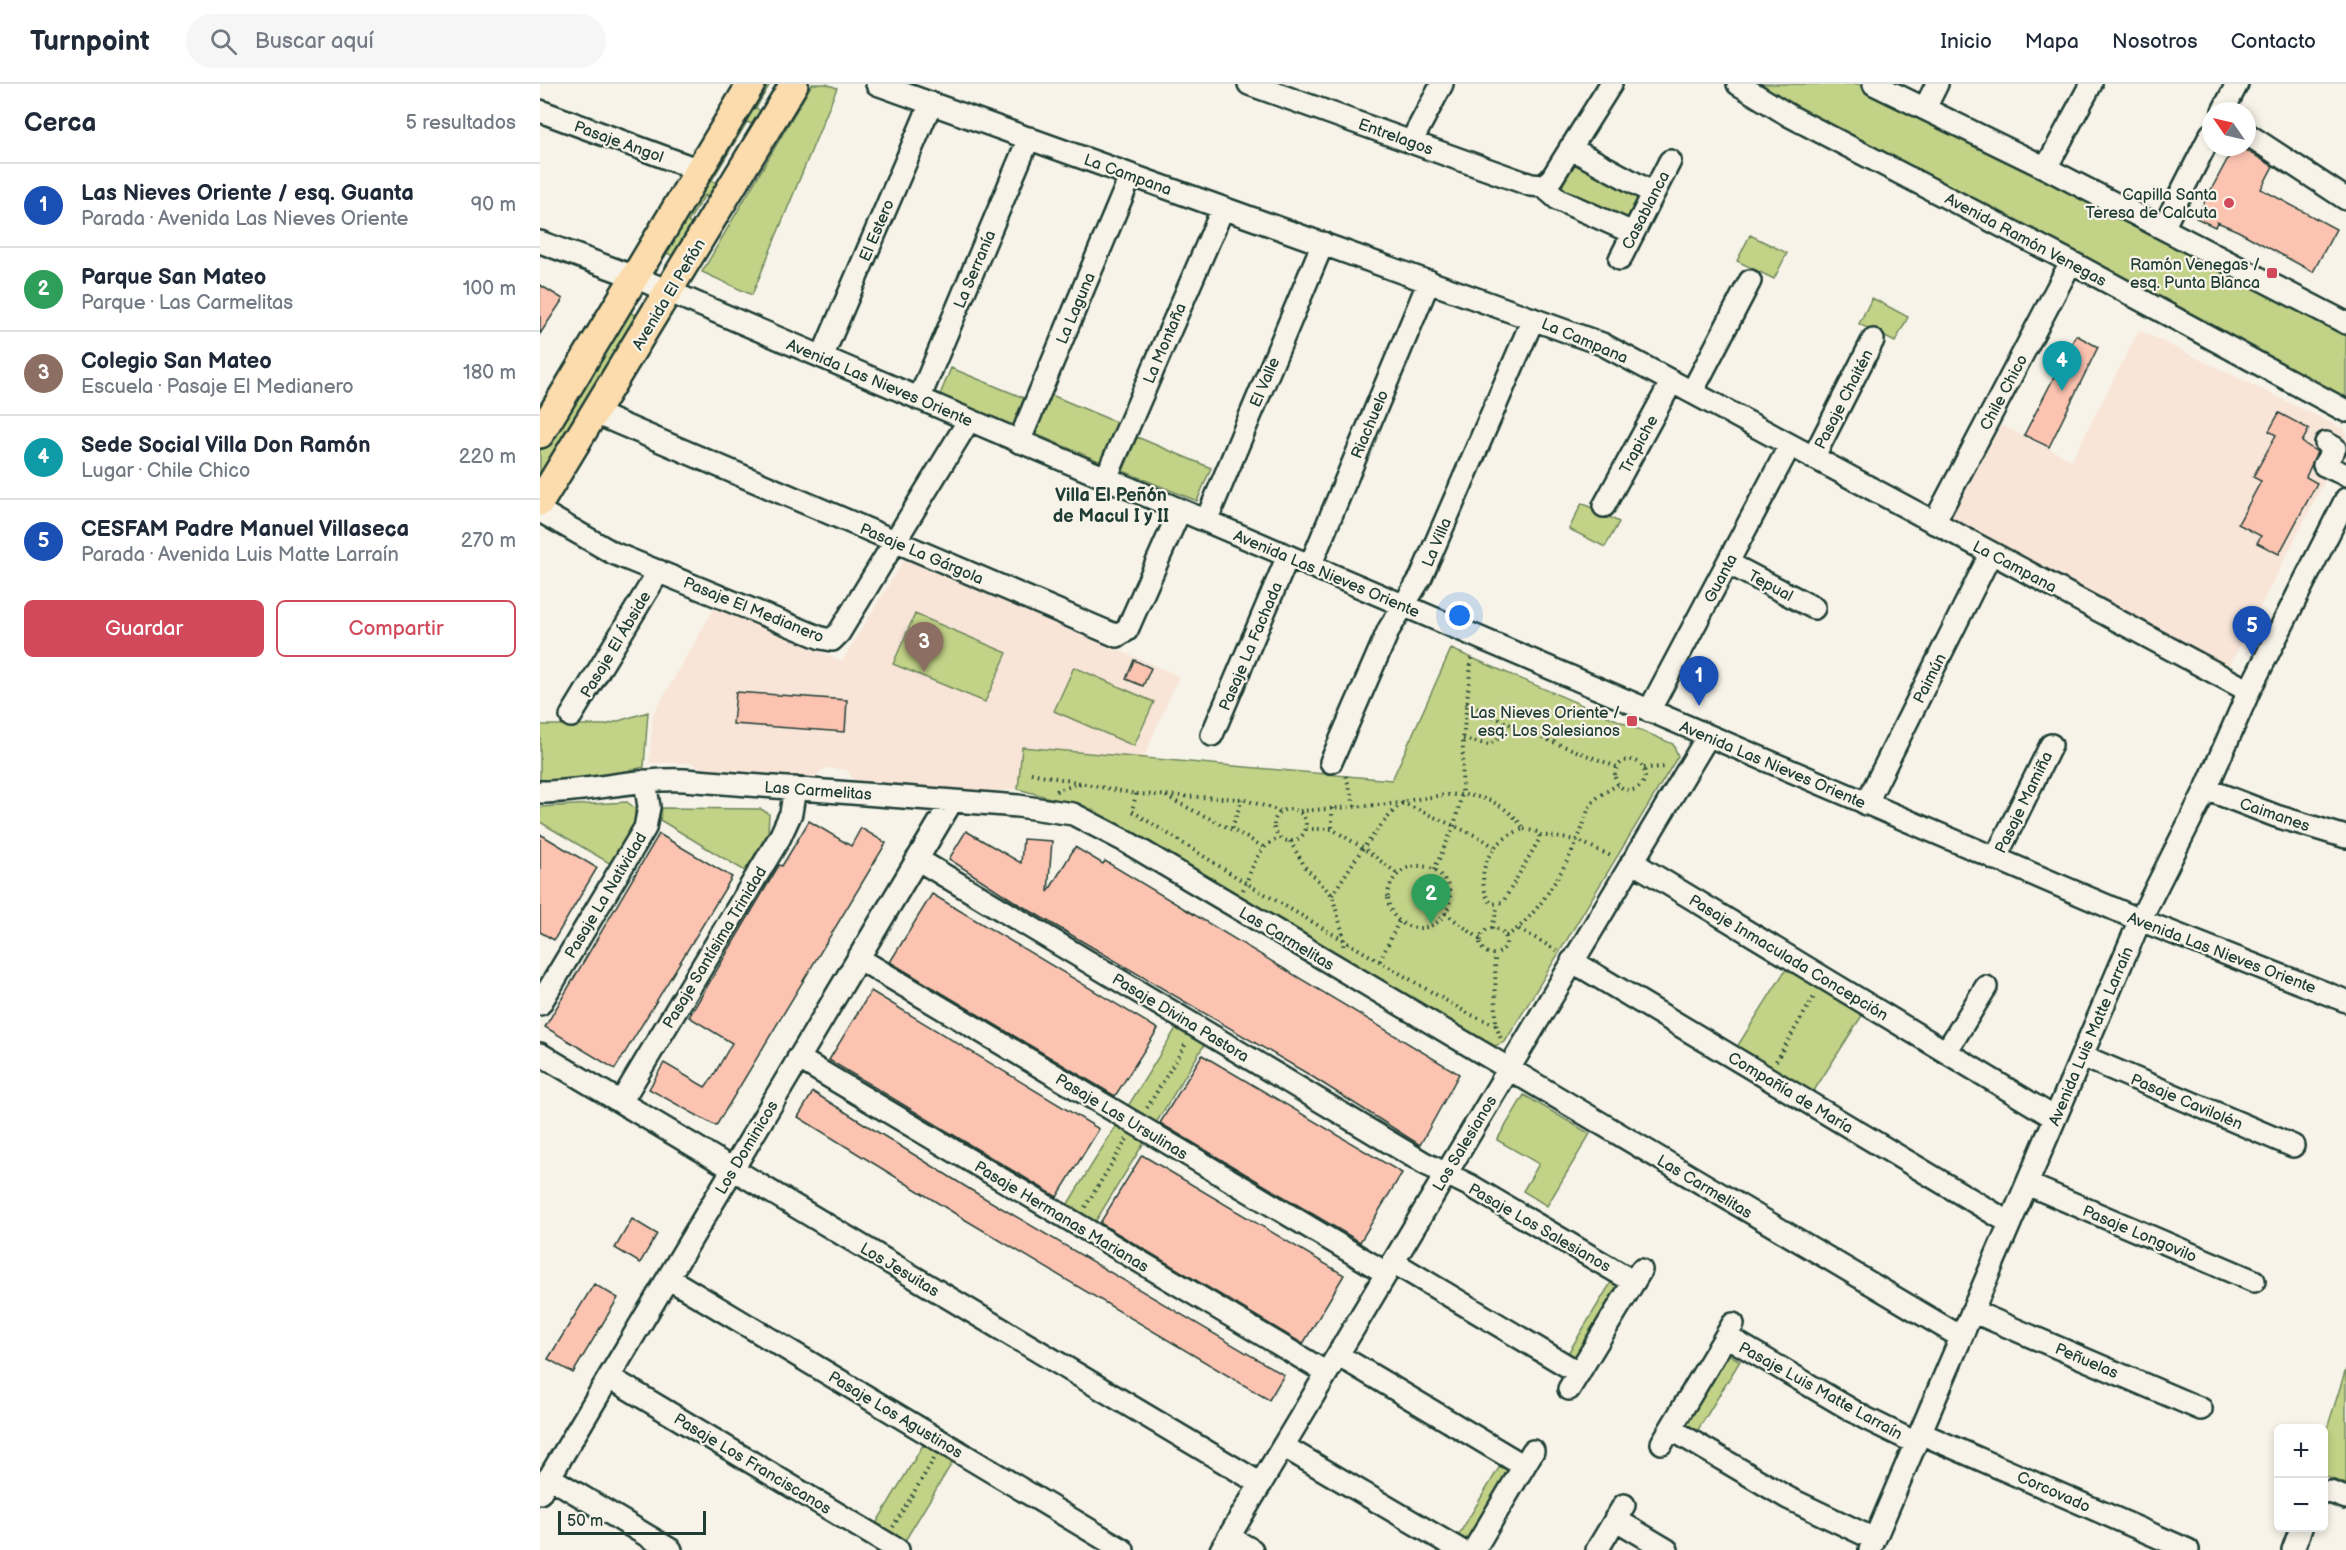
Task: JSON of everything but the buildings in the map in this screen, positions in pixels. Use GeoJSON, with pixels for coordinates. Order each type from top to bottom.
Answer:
{"type":"FeatureCollection","features":[{"type":"Feature","properties":{"kind":"main road"},"geometry":{"type":"LineString","coordinates":[[540,434],[751,84]]}},
{"type":"Feature","properties":{"kind":"main road","name":"Avenida El Peñón"},"geometry":{"type":"LineString","coordinates":[[540,502],[670,292],[794,84]]}},
{"type":"Feature","properties":{"kind":"street","name":"La Campana"},"geometry":{"type":"LineString","coordinates":[[877,84],[1602,344],[2250,691]]}},
{"type":"Feature","properties":{"kind":"street","name":"Entrelagos"},"geometry":{"type":"LineString","coordinates":[[1249,84],[1273,88],[1411,142],[1531,185],[1543,186]]}},
{"type":"Feature","properties":{"kind":"street"},"geometry":{"type":"LineString","coordinates":[[1411,142],[1442,84]]}},
{"type":"Feature","properties":{"kind":"street"},"geometry":{"type":"LineString","coordinates":[[1611,84],[1552,178],[1543,186],[1559,200],[1633,233]]}},
{"type":"Feature","properties":{"kind":"street","name":"Avenida Ramón Venegas"},"geometry":{"type":"LineString","coordinates":[[1738,84],[1790,116],[2071,262],[2346,411]]}},
{"type":"Feature","properties":{"kind":"street"},"geometry":{"type":"LineString","coordinates":[[1874,84],[2046,168],[2346,324]]}},
{"type":"Feature","properties":{"kind":"street"},"geometry":{"type":"LineString","coordinates":[[1925,108],[1937,84]]}},
{"type":"Feature","properties":{"kind":"street"},"geometry":{"type":"LineString","coordinates":[[2046,168],[2091,84]]}},
{"type":"Feature","properties":{"kind":"street"},"geometry":{"type":"LineString","coordinates":[[2228,102],[2237,84]]}},
{"type":"Feature","properties":{"kind":"street","name":"El Estero"},"geometry":{"type":"LineString","coordinates":[[822,357],[931,103]]}},
{"type":"Feature","properties":{"kind":"street","name":"Pasaje Angol"},"geometry":{"type":"LineString","coordinates":[[540,111],[699,171]]}},
{"type":"Feature","properties":{"kind":"street","name":"La Serranía"},"geometry":{"type":"LineString","coordinates":[[919,399],[1029,138]]}},
{"type":"Feature","properties":{"kind":"street"},"geometry":{"type":"LineString","coordinates":[[2256,140],[2346,199]]}},
{"type":"Feature","properties":{"kind":"street"},"geometry":{"type":"LineString","coordinates":[[1570,148],[1653,194]]}},
{"type":"Feature","properties":{"kind":"street"},"geometry":{"type":"LineString","coordinates":[[2163,228],[2202,152]]}},
{"type":"Feature","properties":{"kind":"street","name":"Casablanca"},"geometry":{"type":"LineString","coordinates":[[1620,260],[1670,161]]}},
{"type":"Feature","properties":{"kind":"street","name":"La Laguna"},"geometry":{"type":"LineString","coordinates":[[1019,441],[1131,175]]}},
{"type":"Feature","properties":{"kind":"street","name":"La Montaña"},"geometry":{"type":"LineString","coordinates":[[1106,478],[1222,208]]}},
{"type":"Feature","properties":{"kind":"street","name":"Avenida Las Nieves Oriente"},"geometry":{"type":"LineString","coordinates":[[540,242],[635,277],[2140,921],[2346,1001]]}},
{"type":"Feature","properties":{"kind":"street","name":"El Valle"},"geometry":{"type":"LineString","coordinates":[[1206,521],[1323,243]]}},
{"type":"Feature","properties":{"kind":"street","name":"Chile Chico"},"geometry":{"type":"LineString","coordinates":[[1934,523],[2071,262]]}},
{"type":"Feature","properties":{"kind":"street"},"geometry":{"type":"LineString","coordinates":[[1692,392],[1750,281]]}},
{"type":"Feature","properties":{"kind":"street","name":"Riachuelo"},"geometry":{"type":"LineString","coordinates":[[1310,566],[1429,282]]}},
{"type":"Feature","properties":{"kind":"street","name":"La Villa"},"geometry":{"type":"LineString","coordinates":[[1331,762],[1389,629],[1421,577],[1533,319]]}},
{"type":"Feature","properties":{"kind":"street","name":"Pasaje Chaitén"},"geometry":{"type":"LineString","coordinates":[[1813,458],[1873,340]]}},
{"type":"Feature","properties":{"kind":"street","name":"Trapiche"},"geometry":{"type":"LineString","coordinates":[[1604,506],[1672,381]]}},
{"type":"Feature","properties":{"kind":"street","name":"Pasaje La Gárgola"},"geometry":{"type":"LineString","coordinates":[[595,413],[1113,635],[1121,636],[1127,630],[1180,510]]}},
{"type":"Feature","properties":{"kind":"street","name":"Pasaje El Medianero"},"geometry":{"type":"LineString","coordinates":[[540,511],[613,553],[821,638],[832,640],[839,633],[969,420]]}},
{"type":"Feature","properties":{"kind":"street"},"geometry":{"type":"LineString","coordinates":[[2326,443],[2335,448],[2324,465],[2346,475]]}},
{"type":"Feature","properties":{"kind":"street","name":"Guanta"},"geometry":{"type":"LineString","coordinates":[[1650,711],[1790,445]]}},
{"type":"Feature","properties":{"kind":"street","name":"Avenida Luis Matte Larraín"},"geometry":{"type":"LineString","coordinates":[[1872,1545],[2140,921],[2206,789],[2250,691],[2346,499]]}},
{"type":"Feature","properties":{"kind":"street","name":"Paimún"},"geometry":{"type":"LineString","coordinates":[[1866,804],[1991,553]]}},
{"type":"Feature","properties":{"kind":"street","name":"Pasaje La Fachada"},"geometry":{"type":"LineString","coordinates":[[1212,735],[1288,556]]}},
{"type":"Feature","properties":{"kind":"street","name":"Tepual"},"geometry":{"type":"LineString","coordinates":[[1728,563],[1814,608]]}},
{"type":"Feature","properties":{"kind":"street","name":"Pasaje El Ábside"},"geometry":{"type":"LineString","coordinates":[[571,716],[659,571]]}},
{"type":"Feature","properties":{"kind":"street","name":"Los Salesianos"},"geometry":{"type":"LineString","coordinates":[[1225,1543],[1707,736]]}},
{"type":"Feature","properties":{"kind":"street","name":"Pasaje Mamiña"},"geometry":{"type":"LineString","coordinates":[[1995,859],[2051,745]]}},
{"type":"Feature","properties":{"kind":"street","name":"Las Carmelitas"},"geometry":{"type":"LineString","coordinates":[[540,792],[581,791],[645,781],[684,780],[1052,809],[1085,819],[1961,1337]]}},
{"type":"Feature","properties":{"kind":"street","name":"Pasaje La Natividad"},"geometry":{"type":"LineString","coordinates":[[540,1004],[645,828],[649,807],[645,781]]}},
{"type":"Feature","properties":{"kind":"street","name":"Pasaje Santísima Trinidad"},"geometry":{"type":"LineString","coordinates":[[621,1102],[780,837],[791,813],[795,788]]}},
{"type":"Feature","properties":{"kind":"street","name":"Caimanes"},"geometry":{"type":"LineString","coordinates":[[2206,789],[2276,816],[2344,833]]}},
{"type":"Feature","properties":{"kind":"street","name":"Los Dominicos"},"geometry":{"type":"LineString","coordinates":[[545,1485],[952,801]]}},
{"type":"Feature","properties":{"kind":"street","name":"Pasaje Divina Pastora"},"geometry":{"type":"LineString","coordinates":[[917,859],[1414,1157],[1446,1173]]}},
{"type":"Feature","properties":{"kind":"street","name":"Pasaje Inmaculada Concepción"},"geometry":{"type":"LineString","coordinates":[[1632,862],[2055,1118]]}},
{"type":"Feature","properties":{"kind":"street","name":"Pasaje Las Ursulinas"},"geometry":{"type":"LineString","coordinates":[[858,958],[1390,1268]]}},
{"type":"Feature","properties":{"kind":"street","name":"Compañía de María"},"geometry":{"type":"LineString","coordinates":[[1572,961],[2010,1223]]}},
{"type":"Feature","properties":{"kind":"street"},"geometry":{"type":"LineString","coordinates":[[1946,1052],[1986,987]]}},
{"type":"Feature","properties":{"kind":"street","name":"Los Jesuitas"},"geometry":{"type":"LineString","coordinates":[[540,1054],[1261,1484]]}},
{"type":"Feature","properties":{"kind":"street","name":"Pasaje Cavilolén"},"geometry":{"type":"LineString","coordinates":[[2082,1056],[2292,1146]]}},
{"type":"Feature","properties":{"kind":"street","name":"Pasaje Hermanas Marianas"},"geometry":{"type":"LineString","coordinates":[[798,1058],[1327,1374]]}},
{"type":"Feature","properties":{"kind":"street","name":"Pasaje Los Salesianos"},"geometry":{"type":"LineString","coordinates":[[1390,1268],[1574,1381],[1637,1276],[1446,1173]]}},
{"type":"Feature","properties":{"kind":"street","name":"Pasaje Longovilo"},"geometry":{"type":"LineString","coordinates":[[2027,1184],[2254,1281]]}},
{"type":"Feature","properties":{"kind":"street","name":"Pasaje Los Agustinos"},"geometry":{"type":"LineString","coordinates":[[668,1278],[1123,1550]]}},
{"type":"Feature","properties":{"kind":"street","name":"Peñuelas"},"geometry":{"type":"LineString","coordinates":[[1972,1311],[2201,1409]]}},
{"type":"Feature","properties":{"kind":"street","name":"Pasaje Luis Matte Larraín"},"geometry":{"type":"LineString","coordinates":[[1872,1545],[1788,1498],[1667,1436],[1730,1330],[1865,1418],[1918,1438]]}},
{"type":"Feature","properties":{"kind":"street"},"geometry":{"type":"LineString","coordinates":[[1338,1355],[1528,1458],[1474,1550]]}},
{"type":"Feature","properties":{"kind":"street","name":"Pasaje Los Franciscanos"},"geometry":{"type":"LineString","coordinates":[[609,1377],[891,1546]]}},
{"type":"Feature","properties":{"kind":"street","name":"Corcovado"},"geometry":{"type":"LineString","coordinates":[[1918,1438],[2188,1550]]}},
{"type":"Feature","properties":{"kind":"street"},"geometry":{"type":"LineString","coordinates":[[1283,1446],[1460,1550]]}},
{"type":"Feature","properties":{"kind":"street"},"geometry":{"type":"LineString","coordinates":[[545,1485],[671,1550]]}},
{"type":"Feature","properties":{"kind":"street"},"geometry":{"type":"LineString","coordinates":[[2328,1492],[2346,1498]]}},
{"type":"Feature","properties":{"kind":"street"},"geometry":{"type":"LineString","coordinates":[[1597,1550],[1619,1512],[1667,1550]]}},
{"type":"Feature","properties":{"kind":"street"},"geometry":{"type":"LineString","coordinates":[[2293,1550],[2299,1532]]}},
{"type":"Feature","properties":{"kind":"street"},"geometry":{"type":"LineString","coordinates":[[1225,1543],[1252,1550]]}},
{"type":"Feature","properties":{"kind":"path"},"geometry":{"type":"LineString","coordinates":[[1434,870],[1454,825],[1462,793],[1468,676],[1475,636]]}},
{"type":"Feature","properties":{"kind":"path"},"geometry":{"type":"LineString","coordinates":[[1466,703],[1515,727],[1617,767]]}},
{"type":"Feature","properties":{"kind":"path"},"geometry":{"type":"LineString","coordinates":[[1463,739],[1489,745],[1515,727]]}},
{"type":"Feature","properties":{"kind":"path"},"geometry":{"type":"LineString","coordinates":[[1627,760],[1634,760],[1644,768],[1645,774],[1641,785],[1630,790],[1618,785],[1615,779],[1617,767],[1627,760]]}},
{"type":"Feature","properties":{"kind":"path"},"geometry":{"type":"LineString","coordinates":[[1331,762],[1342,768],[1355,806]]}},
{"type":"Feature","properties":{"kind":"path"},"geometry":{"type":"LineString","coordinates":[[1031,773],[1136,794],[1242,799],[1280,811],[1290,808],[1300,811],[1403,803],[1462,793],[1480,795],[1518,819],[1524,829]]}},
{"type":"Feature","properties":{"kind":"path"},"geometry":{"type":"LineString","coordinates":[[1506,936],[1519,929],[1542,901],[1577,840],[1587,809],[1599,795],[1618,785]]}},
{"type":"Feature","properties":{"kind":"path"},"geometry":{"type":"LineString","coordinates":[[1136,794],[1132,812],[1246,883],[1469,1014],[1496,1025],[1495,955]]}},
{"type":"Feature","properties":{"kind":"path"},"geometry":{"type":"LineString","coordinates":[[1164,795],[1207,819],[1232,828],[1263,847]]}},
{"type":"Feature","properties":{"kind":"path"},"geometry":{"type":"LineString","coordinates":[[1232,828],[1242,799]]}},
{"type":"Feature","properties":{"kind":"path"},"geometry":{"type":"LineString","coordinates":[[1403,803],[1454,825],[1494,847]]}},
{"type":"Feature","properties":{"kind":"path"},"geometry":{"type":"LineString","coordinates":[[1332,895],[1363,848],[1403,803]]}},
{"type":"Feature","properties":{"kind":"path"},"geometry":{"type":"LineString","coordinates":[[1332,808],[1332,829]]}},
{"type":"Feature","properties":{"kind":"path"},"geometry":{"type":"LineString","coordinates":[[1280,811],[1274,820],[1274,830],[1280,838],[1290,841],[1300,838],[1306,829],[1306,819],[1300,811]]}},
{"type":"Feature","properties":{"kind":"path"},"geometry":{"type":"LineString","coordinates":[[1306,829],[1332,829],[1398,874]]}},
{"type":"Feature","properties":{"kind":"path"},"geometry":{"type":"LineString","coordinates":[[1498,905],[1487,898],[1484,885],[1487,858],[1494,847],[1509,834],[1524,829],[1535,831],[1540,835],[1577,840],[1618,859],[1632,862]]}},
{"type":"Feature","properties":{"kind":"path"},"geometry":{"type":"LineString","coordinates":[[1492,928],[1498,905],[1503,902],[1536,846],[1540,835]]}},
{"type":"Feature","properties":{"kind":"path"},"geometry":{"type":"LineString","coordinates":[[1246,883],[1263,847],[1280,838]]}},
{"type":"Feature","properties":{"kind":"path"},"geometry":{"type":"LineString","coordinates":[[1290,841],[1305,867],[1332,895],[1344,939]]}},
{"type":"Feature","properties":{"kind":"path"},"geometry":{"type":"LineString","coordinates":[[1422,866],[1434,870],[1443,878],[1449,889],[1449,902],[1445,913],[1437,924],[1424,928],[1411,928],[1399,921],[1391,911],[1388,898],[1390,885],[1398,874],[1409,867],[1422,866]]}},
{"type":"Feature","properties":{"kind":"path"},"geometry":{"type":"LineString","coordinates":[[1445,913],[1480,939]]}},
{"type":"Feature","properties":{"kind":"path"},"geometry":{"type":"LineString","coordinates":[[1380,961],[1399,921]]}},
{"type":"Feature","properties":{"kind":"path"},"geometry":{"type":"LineString","coordinates":[[1492,928],[1500,930],[1506,936],[1506,944],[1502,951],[1495,955],[1487,953],[1481,947],[1480,939],[1484,932],[1492,928]]}},
{"type":"Feature","properties":{"kind":"path"},"geometry":{"type":"LineString","coordinates":[[1519,929],[1572,961]]}},
{"type":"Feature","properties":{"kind":"path"},"geometry":{"type":"LineString","coordinates":[[1766,1077],[1825,979]]}},
{"type":"Feature","properties":{"kind":"path"},"geometry":{"type":"LineString","coordinates":[[891,1546],[943,1442]]}},
{"type":"Feature","properties":{"kind":"shaded area"},"geometry":{"type":"Polygon","coordinates":[[[2139,330],[2346,430],[2346,440],[2228,669],[1950,520],[2001,425],[2072,460],[2139,330]]]}},
{"type":"Feature","properties":{"kind":"shaded area"},"geometry":{"type":"Polygon","coordinates":[[[905,558],[1179,676],[1143,759],[1023,747],[1018,789],[989,792],[855,782],[847,770],[825,768],[810,780],[704,772],[692,763],[649,763],[653,714],[715,607],[842,661],[905,558]]]}},
{"type":"Feature","properties":{"kind":"green space"},"geometry":{"type":"Polygon","coordinates":[[[764,84],[770,84],[756,108],[765,114],[757,126],[747,122],[712,180],[720,186],[713,199],[705,195],[688,222],[698,229],[680,259],[664,252],[764,84]]]}},
{"type":"Feature","properties":{"kind":"green space"},"geometry":{"type":"Polygon","coordinates":[[[812,84],[826,84],[837,88],[752,295],[702,272],[812,84]]]}},
{"type":"Feature","properties":{"kind":"green space"},"geometry":{"type":"Polygon","coordinates":[[[1752,84],[1861,84],[2346,335],[2346,398],[1783,105],[1752,84]]]}},
{"type":"Feature","properties":{"kind":"green space"},"geometry":{"type":"Polygon","coordinates":[[[1577,159],[1644,195],[1628,222],[1573,199],[1561,188],[1577,159]]]}},
{"type":"Feature","properties":{"kind":"green space"},"geometry":{"type":"Polygon","coordinates":[[[1750,235],[1787,253],[1774,279],[1737,261],[1750,235]]]}},
{"type":"Feature","properties":{"kind":"green space"},"geometry":{"type":"Polygon","coordinates":[[[1872,298],[1908,317],[1895,342],[1859,324],[1872,298]]]}},
{"type":"Feature","properties":{"kind":"green space"},"geometry":{"type":"Polygon","coordinates":[[[628,312],[642,317],[540,483],[540,447],[628,312]]]}},
{"type":"Feature","properties":{"kind":"green space"},"geometry":{"type":"Polygon","coordinates":[[[951,368],[1024,398],[1012,428],[939,397],[951,368]]]}},
{"type":"Feature","properties":{"kind":"green space"},"geometry":{"type":"Polygon","coordinates":[[[1049,394],[1118,423],[1101,462],[1033,433],[1049,394]]]}},
{"type":"Feature","properties":{"kind":"green space"},"geometry":{"type":"Polygon","coordinates":[[[1137,437],[1211,468],[1197,501],[1123,471],[1137,437]]]}},
{"type":"Feature","properties":{"kind":"green space"},"geometry":{"type":"Polygon","coordinates":[[[1582,503],[1619,522],[1605,547],[1569,529],[1582,503]]]}},
{"type":"Feature","properties":{"kind":"green space"},"geometry":{"type":"Polygon","coordinates":[[[915,614],[1007,653],[985,702],[893,664],[915,614]]]}},
{"type":"Feature","properties":{"kind":"green space"},"geometry":{"type":"Polygon","coordinates":[[[1451,649],[1673,744],[1678,756],[1505,1042],[1495,1046],[1082,807],[1018,789],[1022,747],[1392,780],[1451,649]]]}},
{"type":"Feature","properties":{"kind":"green space"},"geometry":{"type":"Polygon","coordinates":[[[1074,667],[1154,702],[1134,746],[1054,711],[1074,667]]]}},
{"type":"Feature","properties":{"kind":"green space"},"geometry":{"type":"Polygon","coordinates":[[[648,712],[644,767],[577,782],[540,782],[540,725],[605,725],[648,712]]]}},
{"type":"Feature","properties":{"kind":"green space"},"geometry":{"type":"Polygon","coordinates":[[[627,802],[635,808],[635,826],[611,864],[540,822],[540,807],[627,802]]]}},
{"type":"Feature","properties":{"kind":"green space"},"geometry":{"type":"Polygon","coordinates":[[[662,808],[761,809],[769,814],[768,833],[745,871],[660,820],[662,808]]]}},
{"type":"Feature","properties":{"kind":"green space"},"geometry":{"type":"Polygon","coordinates":[[[1788,966],[1863,1014],[1810,1097],[1735,1050],[1788,966]]]}},
{"type":"Feature","properties":{"kind":"green space"},"geometry":{"type":"Polygon","coordinates":[[[1178,1025],[1206,1042],[1092,1227],[1064,1210],[1178,1025]]]}},
{"type":"Feature","properties":{"kind":"green space"},"geometry":{"type":"Polygon","coordinates":[[[1524,1095],[1590,1134],[1547,1206],[1523,1191],[1539,1164],[1497,1140],[1524,1095]]]}},
{"type":"Feature","properties":{"kind":"green space"},"geometry":{"type":"Polygon","coordinates":[[[1615,1276],[1628,1283],[1580,1363],[1567,1355],[1615,1276]]]}},
{"type":"Feature","properties":{"kind":"green space"},"geometry":{"type":"Polygon","coordinates":[[[1727,1353],[1740,1361],[1695,1435],[1682,1427],[1727,1353]]]}},
{"type":"Feature","properties":{"kind":"green space"},"geometry":{"type":"Polygon","coordinates":[[[2346,1369],[2346,1484],[2328,1477],[2328,1425],[2346,1369]]]}},
{"type":"Feature","properties":{"kind":"green space"},"geometry":{"type":"Polygon","coordinates":[[[923,1445],[952,1463],[903,1544],[874,1527],[923,1445]]]}},
{"type":"Feature","properties":{"kind":"green space"},"geometry":{"type":"Polygon","coordinates":[[[1500,1466],[1513,1474],[1468,1548],[1455,1541],[1500,1466]]]}},
{"type":"Feature","properties":{"kind":"place","name":"Capilla Santa Teresa de Calcuta"},"geometry":{"type":"Point","coordinates":[2229,203]}},
{"type":"Feature","properties":{"kind":"place","name":"Ramón Venegas / esq. Punta Blanca"},"geometry":{"type":"Point","coordinates":[2272,273]}},
{"type":"Feature","properties":{"kind":"place","name":"Sede Social Villa Don Ramón"},"geometry":{"type":"Point","coordinates":[2062,391]}},
{"type":"Feature","properties":{"kind":"place","name":"CESFAM Padre Manuel Villaseca"},"geometry":{"type":"Point","coordinates":[2252,656]}},
{"type":"Feature","properties":{"kind":"place","name":"Colegio San Mateo"},"geometry":{"type":"Point","coordinates":[924,672]}},
{"type":"Feature","properties":{"kind":"place","name":"Las Nieves Oriente / esq. Guanta"},"geometry":{"type":"Point","coordinates":[1699,706]}},
{"type":"Feature","properties":{"kind":"place","name":"Las Nieves Oriente / esq. Los Salesianos"},"geometry":{"type":"Point","coordinates":[1632,721]}},
{"type":"Feature","properties":{"kind":"place","name":"Parque San Mateo"},"geometry":{"type":"Point","coordinates":[1431,924]}},
{"type":"Feature","properties":{"kind":"district","name":"Villa El Peñón de Macul I y II"},"geometry":{"type":"Point","coordinates":[1111,505]}}]}
